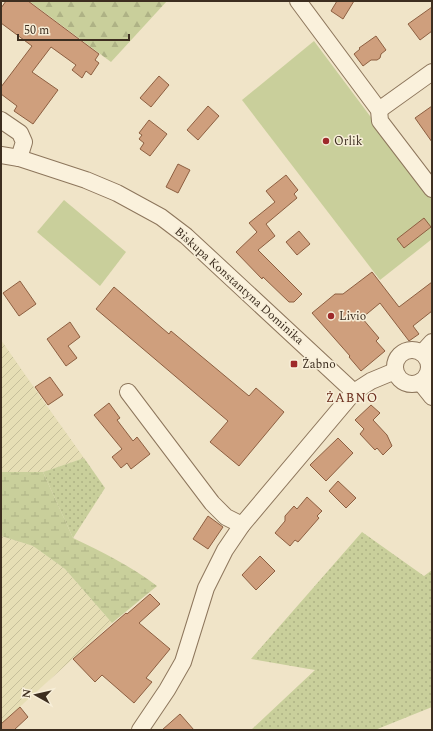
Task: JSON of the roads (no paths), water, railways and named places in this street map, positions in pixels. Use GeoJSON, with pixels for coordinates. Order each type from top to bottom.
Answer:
{"type":"FeatureCollection","features":[{"type":"Feature","properties":{"kind":"street"},"geometry":{"type":"LineString","coordinates":[[298,1],[379,110],[380,121],[432,189]]}},
{"type":"Feature","properties":{"kind":"street"},"geometry":{"type":"LineString","coordinates":[[379,110],[432,72]]}},
{"type":"Feature","properties":{"kind":"street"},"geometry":{"type":"LineString","coordinates":[[1,120],[20,133],[24,142],[20,158]]}},
{"type":"Feature","properties":{"kind":"street","name":"Biskupa Konstantyna Dominika"},"geometry":{"type":"LineString","coordinates":[[1,155],[20,158],[117,192],[161,217],[186,236],[354,392]]}},
{"type":"Feature","properties":{"kind":"street"},"geometry":{"type":"LineString","coordinates":[[427,347],[427,360],[429,368],[426,376],[420,382],[412,384],[404,383],[398,378],[395,371],[396,361],[402,353],[427,347]]}},
{"type":"Feature","properties":{"kind":"street"},"geometry":{"type":"LineString","coordinates":[[140,730],[167,690],[183,662],[206,588],[225,550],[242,525],[354,392],[370,381],[395,371]]}},
{"type":"Feature","properties":{"kind":"street"},"geometry":{"type":"LineString","coordinates":[[420,382],[432,397]]}},
{"type":"Feature","properties":{"kind":"street"},"geometry":{"type":"LineString","coordinates":[[128,392],[212,503],[226,518],[242,525]]}},
{"type":"Feature","properties":{"kind":"place","name":"Orlik"},"geometry":{"type":"Point","coordinates":[326,141]}},
{"type":"Feature","properties":{"kind":"place","name":"Livio"},"geometry":{"type":"Point","coordinates":[331,316]}},
{"type":"Feature","properties":{"kind":"place","name":"Żabno"},"geometry":{"type":"Point","coordinates":[294,364]}},
{"type":"Feature","properties":{"kind":"district","name":"ŻABNO"},"geometry":{"type":"Point","coordinates":[352,398]}}]}
